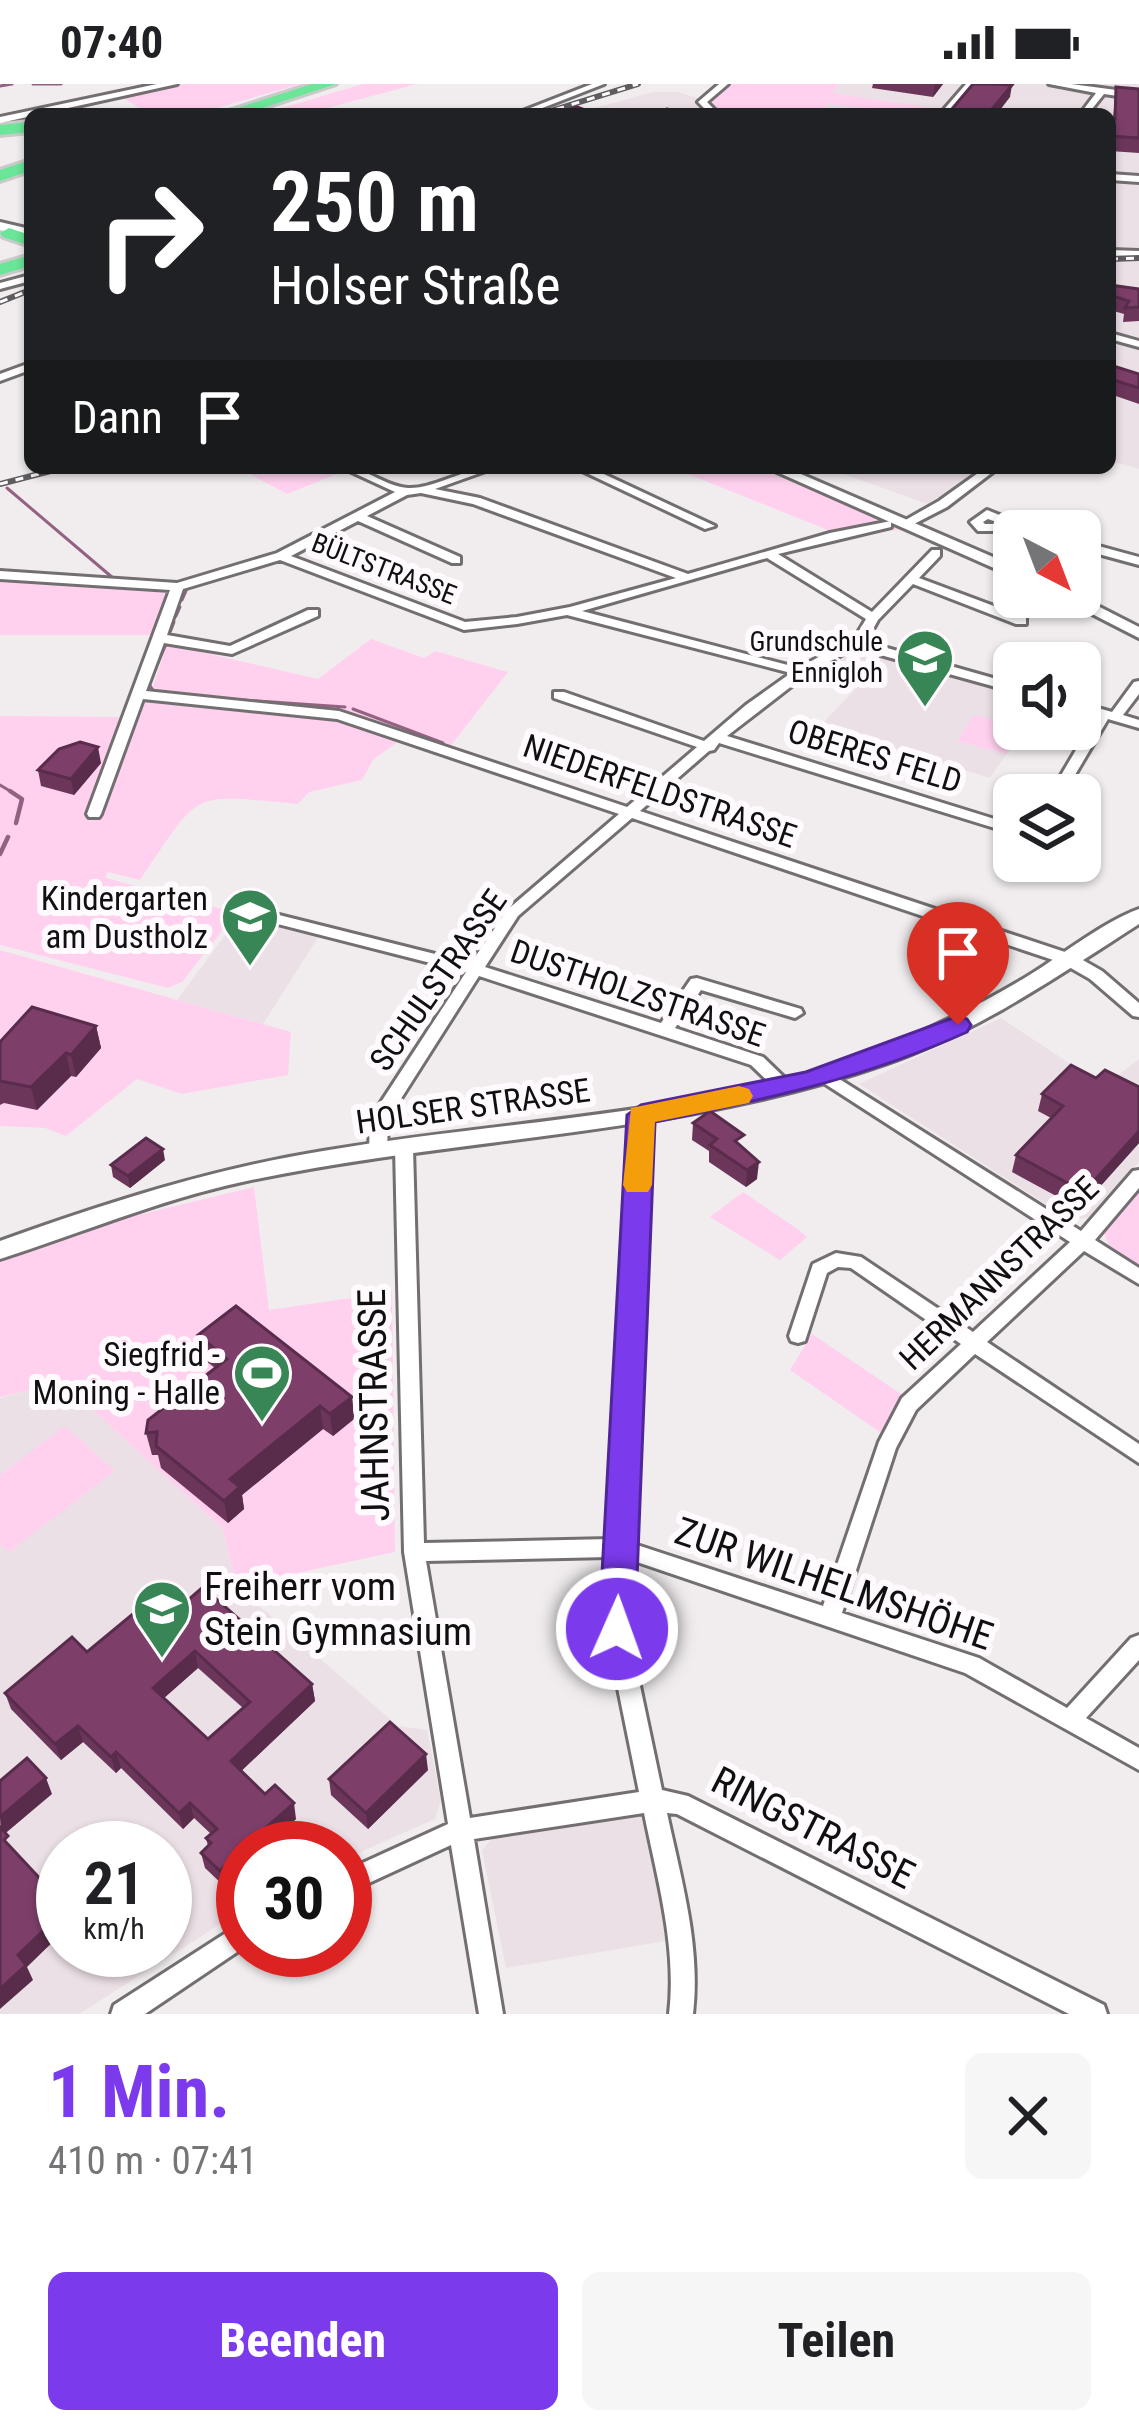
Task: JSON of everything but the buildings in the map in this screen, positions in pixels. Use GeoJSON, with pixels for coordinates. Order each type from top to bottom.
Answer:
{"type":"FeatureCollection","features":[{"type":"Feature","properties":{"kind":"highway"},"geometry":{"type":"LineString","coordinates":[[248,108],[328,84]]}},
{"type":"Feature","properties":{"kind":"highway"},"geometry":{"type":"LineString","coordinates":[[267,108],[346,84]]}},
{"type":"Feature","properties":{"kind":"highway"},"geometry":{"type":"LineString","coordinates":[[236,108],[283,98]]}},
{"type":"Feature","properties":{"kind":"main road"},"geometry":{"type":"LineString","coordinates":[[57,108],[172,84]]}},
{"type":"Feature","properties":{"kind":"main road"},"geometry":{"type":"LineString","coordinates":[[790,474],[993,562]]}},
{"type":"Feature","properties":{"kind":"main road"},"geometry":{"type":"LineString","coordinates":[[1101,614],[1139,633]]}},
{"type":"Feature","properties":{"kind":"main road","name":"HOLSER STRASSE"},"geometry":{"type":"LineString","coordinates":[[0,1250],[158,1196],[244,1174],[641,1115],[825,1076],[958,1025],[1139,915]]}},
{"type":"Feature","properties":{"kind":"street"},"geometry":{"type":"LineString","coordinates":[[535,108],[600,84]]}},
{"type":"Feature","properties":{"kind":"street"},"geometry":{"type":"LineString","coordinates":[[708,108],[702,102],[724,84]]}},
{"type":"Feature","properties":{"kind":"street"},"geometry":{"type":"LineString","coordinates":[[949,108],[971,84]]}},
{"type":"Feature","properties":{"kind":"street"},"geometry":{"type":"LineString","coordinates":[[1053,84],[1139,96]]}},
{"type":"Feature","properties":{"kind":"street"},"geometry":{"type":"LineString","coordinates":[[1089,108],[1101,92]]}},
{"type":"Feature","properties":{"kind":"street"},"geometry":{"type":"LineString","coordinates":[[363,474],[404,492]]}},
{"type":"Feature","properties":{"kind":"street"},"geometry":{"type":"LineString","coordinates":[[281,556],[404,492],[469,474]]}},
{"type":"Feature","properties":{"kind":"street"},"geometry":{"type":"LineString","coordinates":[[595,474],[709,526]]}},
{"type":"Feature","properties":{"kind":"street"},"geometry":{"type":"LineString","coordinates":[[908,522],[984,474]]}},
{"type":"Feature","properties":{"kind":"street"},"geometry":{"type":"LineString","coordinates":[[421,489],[476,501],[683,576]]}},
{"type":"Feature","properties":{"kind":"street"},"geometry":{"type":"LineString","coordinates":[[358,516],[456,560]]}},
{"type":"Feature","properties":{"kind":"street","name":"BÜLTSTRASSE"},"geometry":{"type":"LineString","coordinates":[[0,575],[178,587],[281,556],[464,626],[566,611],[835,533],[886,524]]}},
{"type":"Feature","properties":{"kind":"street"},"geometry":{"type":"LineString","coordinates":[[1101,551],[1139,561]]}},
{"type":"Feature","properties":{"kind":"street","name":"SCHULSTRASSE"},"geometry":{"type":"LineString","coordinates":[[378,1152],[379,1119],[512,914],[801,672],[868,628],[936,553]]}},
{"type":"Feature","properties":{"kind":"street"},"geometry":{"type":"LineString","coordinates":[[769,554],[868,628],[882,651],[993,682]]}},
{"type":"Feature","properties":{"kind":"street"},"geometry":{"type":"LineString","coordinates":[[913,580],[1021,621]]}},
{"type":"Feature","properties":{"kind":"street"},"geometry":{"type":"LineString","coordinates":[[94,814],[178,587]]}},
{"type":"Feature","properties":{"kind":"street"},"geometry":{"type":"LineString","coordinates":[[566,611],[801,672]]}},
{"type":"Feature","properties":{"kind":"street"},"geometry":{"type":"LineString","coordinates":[[160,638],[232,650],[313,613]]}},
{"type":"Feature","properties":{"kind":"street"},"geometry":{"type":"LineString","coordinates":[[1069,774],[1110,715],[1139,685]]}},
{"type":"Feature","properties":{"kind":"street","name":"NIEDERFELDSTRASSE"},"geometry":{"type":"LineString","coordinates":[[139,694],[339,715],[1068,959],[1096,975],[1139,1012]]}},
{"type":"Feature","properties":{"kind":"street","name":"OBERES FELD"},"geometry":{"type":"LineString","coordinates":[[559,695],[993,824]]}},
{"type":"Feature","properties":{"kind":"street"},"geometry":{"type":"LineString","coordinates":[[1101,713],[1139,724]]}},
{"type":"Feature","properties":{"kind":"street","name":"DUSTHOLZSTRASSE"},"geometry":{"type":"LineString","coordinates":[[255,914],[474,970],[664,1030],[757,1061],[784,1088]]}},
{"type":"Feature","properties":{"kind":"street"},"geometry":{"type":"LineString","coordinates":[[664,1030],[697,983],[795,1013]]}},
{"type":"Feature","properties":{"kind":"street"},"geometry":{"type":"LineString","coordinates":[[825,1076],[1139,1277]]}},
{"type":"Feature","properties":{"kind":"street"},"geometry":{"type":"LineString","coordinates":[[641,1115],[617,1629],[680,1932],[685,1981],[681,2014]]}},
{"type":"Feature","properties":{"kind":"street","name":"JAHNSTRASSE"},"geometry":{"type":"LineString","coordinates":[[404,1148],[414,1552],[491,2014]]}},
{"type":"Feature","properties":{"kind":"street","name":"HERMANNSTRASSE"},"geometry":{"type":"LineString","coordinates":[[830,1617],[897,1424],[929,1382],[1083,1241],[1139,1176]]}},
{"type":"Feature","properties":{"kind":"street"},"geometry":{"type":"LineString","coordinates":[[798,1336],[819,1269],[825,1262],[845,1260],[874,1272],[1139,1455]]}},
{"type":"Feature","properties":{"kind":"street","name":"ZUR WILHELMSHÖHE"},"geometry":{"type":"LineString","coordinates":[[414,1552],[620,1548],[970,1665],[1139,1760]]}},
{"type":"Feature","properties":{"kind":"street"},"geometry":{"type":"LineString","coordinates":[[1070,1720],[1139,1645]]}},
{"type":"Feature","properties":{"kind":"street","name":"RINGSTRASSE"},"geometry":{"type":"LineString","coordinates":[[372,1870],[457,1831],[656,1800],[680,1804],[1095,2014]]}},
{"type":"Feature","properties":{"kind":"street"},"geometry":{"type":"LineString","coordinates":[[123,2014],[216,1952]]}},
{"type":"Feature","properties":{"kind":"shaded area"},"geometry":{"type":"Polygon","coordinates":[[[174,84],[301,84],[216,108],[140,108],[123,98],[174,84]]]}},
{"type":"Feature","properties":{"kind":"shaded area"},"geometry":{"type":"Polygon","coordinates":[[[363,84],[417,84],[327,108],[282,108],[363,84]]]}},
{"type":"Feature","properties":{"kind":"shaded area"},"geometry":{"type":"Polygon","coordinates":[[[728,84],[1139,84],[1139,469],[1116,463],[1116,108],[595,108],[653,92],[678,92],[707,101],[728,84]]]}},
{"type":"Feature","properties":{"kind":"shaded area"},"geometry":{"type":"Polygon","coordinates":[[[728,84],[839,84],[832,93],[933,108],[828,104],[824,108],[713,108],[707,102],[728,84]]]}},
{"type":"Feature","properties":{"kind":"shaded area"},"geometry":{"type":"Polygon","coordinates":[[[250,474],[337,474],[287,494],[250,474]]]}},
{"type":"Feature","properties":{"kind":"shaded area"},"geometry":{"type":"Polygon","coordinates":[[[688,474],[774,474],[909,530],[833,532],[688,474]]]}},
{"type":"Feature","properties":{"kind":"shaded area"},"geometry":{"type":"Polygon","coordinates":[[[844,474],[976,474],[927,504],[844,474]]]}},
{"type":"Feature","properties":{"kind":"shaded area"},"geometry":{"type":"Polygon","coordinates":[[[0,580],[171,593],[156,635],[0,635],[0,580]]]}},
{"type":"Feature","properties":{"kind":"shaded area"},"geometry":{"type":"Polygon","coordinates":[[[371,639],[424,658],[435,651],[508,672],[449,748],[330,711],[152,689],[167,644],[318,679],[371,639]]]}},
{"type":"Feature","properties":{"kind":"shaded area","name":"Grundschule Ennigloh"},"geometry":{"type":"Polygon","coordinates":[[[858,650],[993,687],[993,750],[1009,750],[990,778],[821,725],[859,685],[817,671],[858,650]]]}},
{"type":"Feature","properties":{"kind":"shaded area"},"geometry":{"type":"Polygon","coordinates":[[[150,699],[319,715],[403,738],[373,760],[362,780],[309,792],[298,804],[236,799],[201,804],[175,828],[140,880],[107,872],[106,878],[236,913],[182,982],[168,988],[0,945],[0,716],[122,717],[112,740],[127,742],[143,703],[150,699]]]}},
{"type":"Feature","properties":{"kind":"shaded area"},"geometry":{"type":"Polygon","coordinates":[[[974,715],[993,720],[993,750],[1009,750],[1006,754],[957,741],[974,715]]]}},
{"type":"Feature","properties":{"kind":"shaded area","name":"Kindergarten am Dustholz"},"geometry":{"type":"Polygon","coordinates":[[[248,916],[319,936],[263,1024],[177,1000],[231,927],[248,916]]]}},
{"type":"Feature","properties":{"kind":"shaded area"},"geometry":{"type":"Polygon","coordinates":[[[0,950],[291,1032],[288,1075],[182,1094],[137,1079],[66,1136],[45,1128],[0,1126],[0,950]]]}},
{"type":"Feature","properties":{"kind":"shaded area"},"geometry":{"type":"Polygon","coordinates":[[[1001,1018],[1104,1086],[1139,1059],[1139,1162],[1089,1218],[1069,1219],[859,1084],[1001,1018]]]}},
{"type":"Feature","properties":{"kind":"shaded area"},"geometry":{"type":"Polygon","coordinates":[[[254,1187],[269,1310],[392,1292],[395,1552],[236,1586],[223,1529],[63,1383],[0,1397],[0,1258],[63,1233],[254,1187]]]}},
{"type":"Feature","properties":{"kind":"shaded area"},"geometry":{"type":"Polygon","coordinates":[[[1139,1191],[1139,1269],[1109,1246],[1104,1233],[1139,1191]]]}},
{"type":"Feature","properties":{"kind":"shaded area"},"geometry":{"type":"Polygon","coordinates":[[[743,1192],[807,1237],[780,1260],[710,1217],[743,1192]]]}},
{"type":"Feature","properties":{"kind":"shaded area"},"geometry":{"type":"Polygon","coordinates":[[[812,1334],[907,1398],[884,1435],[790,1370],[812,1334]]]}},
{"type":"Feature","properties":{"kind":"shaded area","name":"Freiherr vom Stein Gymnasium"},"geometry":{"type":"Polygon","coordinates":[[[63,1382],[223,1529],[236,1586],[398,1726],[427,1730],[441,1800],[435,1819],[372,1847],[372,1821],[216,1821],[216,1926],[192,1942],[192,1821],[36,1821],[36,1977],[137,1977],[79,2014],[0,2014],[0,1398],[63,1382]]]}},
{"type":"Feature","properties":{"kind":"shaded area"},"geometry":{"type":"Polygon","coordinates":[[[65,1426],[115,1471],[9,1552],[0,1544],[0,1475],[65,1426]]]}},
{"type":"Feature","properties":{"kind":"shaded area"},"geometry":{"type":"Polygon","coordinates":[[[642,1809],[671,1940],[506,1968],[482,1851],[492,1838],[642,1809]]]}},
{"type":"Feature","properties":{"kind":"waterway"},"geometry":{"type":"LineString","coordinates":[[0,86],[12,84]]}},
{"type":"Feature","properties":{"kind":"waterway"},"geometry":{"type":"LineString","coordinates":[[33,84],[61,84]]}},
{"type":"Feature","properties":{"kind":"waterway"},"geometry":{"type":"LineString","coordinates":[[7,488],[113,578],[140,581]]}},
{"type":"Feature","properties":{"kind":"waterway"},"geometry":{"type":"LineString","coordinates":[[182,600],[186,591]]}},
{"type":"Feature","properties":{"kind":"waterway"},"geometry":{"type":"LineString","coordinates":[[176,616],[180,607]]}},
{"type":"Feature","properties":{"kind":"waterway"},"geometry":{"type":"LineString","coordinates":[[169,635],[174,622]]}},
{"type":"Feature","properties":{"kind":"waterway"},"geometry":{"type":"LineString","coordinates":[[154,692],[149,684],[166,644]]}},
{"type":"Feature","properties":{"kind":"waterway"},"geometry":{"type":"LineString","coordinates":[[213,698],[345,707]]}},
{"type":"Feature","properties":{"kind":"waterway"},"geometry":{"type":"LineString","coordinates":[[353,709],[443,743]]}},
{"type":"Feature","properties":{"kind":"waterway"},"geometry":{"type":"LineString","coordinates":[[0,785],[10,791]]}},
{"type":"Feature","properties":{"kind":"waterway"},"geometry":{"type":"LineString","coordinates":[[10,791],[15,794]]}},
{"type":"Feature","properties":{"kind":"waterway"},"geometry":{"type":"LineString","coordinates":[[10,791],[22,799],[16,823]]}},
{"type":"Feature","properties":{"kind":"waterway"},"geometry":{"type":"LineString","coordinates":[[0,854],[8,837]]}},
{"type":"Feature","properties":{"kind":"railway"},"geometry":{"type":"LineString","coordinates":[[560,108],[638,84]]}},
{"type":"Feature","properties":{"kind":"railway"},"geometry":{"type":"LineString","coordinates":[[1116,259],[1139,258]]}},
{"type":"Feature","properties":{"kind":"railway"},"geometry":{"type":"LineString","coordinates":[[0,302],[24,292]]}},
{"type":"Feature","properties":{"kind":"railway"},"geometry":{"type":"LineString","coordinates":[[0,484],[39,474]]}},
{"type":"Feature","properties":{"kind":"slow traffic"},"geometry":{"type":"LineString","coordinates":[[638,1185],[641,1115],[739,1096]]}},
{"type":"Feature","properties":{"kind":"place","name":"Grundschule Ennigloh"},"geometry":{"type":"Point","coordinates":[925,709]}},
{"type":"Feature","properties":{"kind":"place","name":"Kindergarten am Dustholz"},"geometry":{"type":"Point","coordinates":[250,968]}},
{"type":"Feature","properties":{"kind":"place","name":"Siegfrid - Moning - Halle"},"geometry":{"type":"Point","coordinates":[262,1424]}},
{"type":"Feature","properties":{"kind":"place","name":"Freiherr vom Stein Gymnasium"},"geometry":{"type":"Point","coordinates":[162,1660]}},
{"type":"Feature","properties":{"kind":"route"},"geometry":{"type":"LineString","coordinates":[[617,1629],[641,1115],[809,1081],[958,1025]]}}]}
